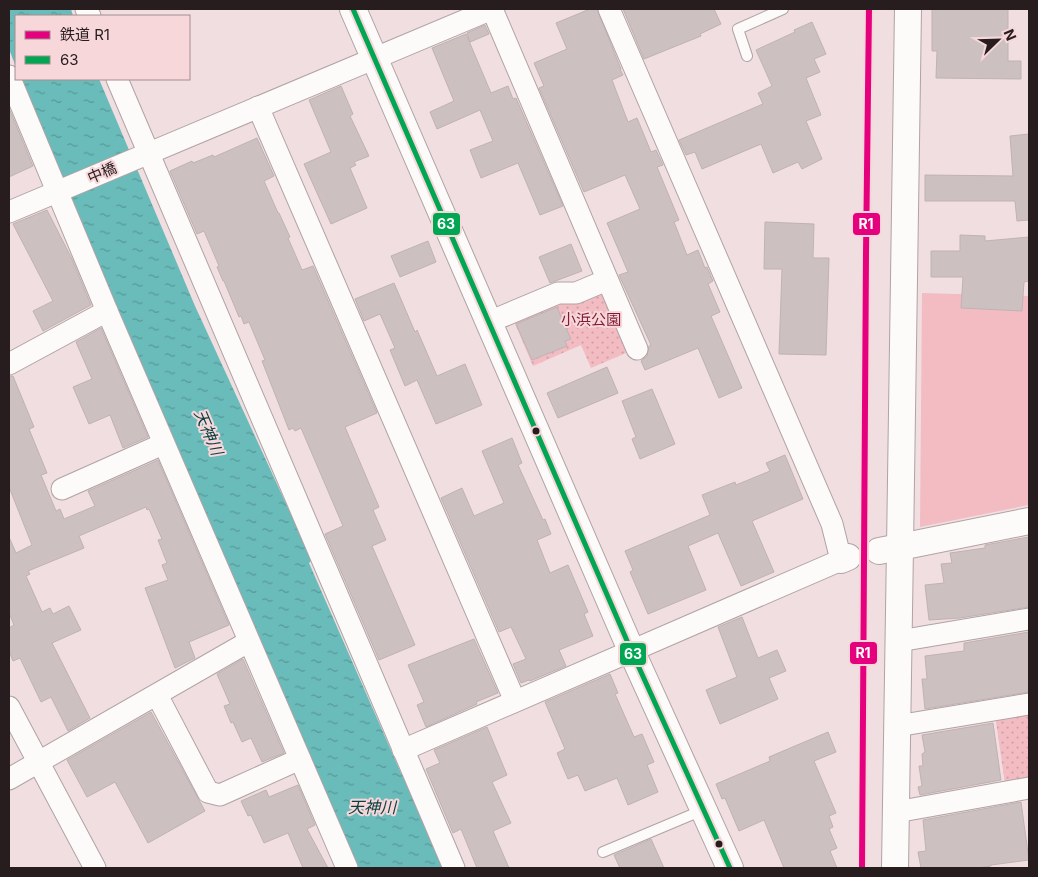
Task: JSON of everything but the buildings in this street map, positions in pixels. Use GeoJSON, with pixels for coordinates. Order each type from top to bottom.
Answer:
{"type":"FeatureCollection","features":[{"type":"Feature","properties":{"kind":"street"},"geometry":{"type":"LineString","coordinates":[[353,9],[631,650],[730,868]]}},
{"type":"Feature","properties":{"kind":"street"},"geometry":{"type":"LineString","coordinates":[[403,750],[845,559],[832,524],[610,9]]}},
{"type":"Feature","properties":{"kind":"street"},"geometry":{"type":"LineString","coordinates":[[895,868],[899,641],[889,549],[908,9]]}},
{"type":"Feature","properties":{"kind":"street"},"geometry":{"type":"LineString","coordinates":[[488,10],[637,348]]}},
{"type":"Feature","properties":{"kind":"street","name":"中橋"},"geometry":{"type":"LineString","coordinates":[[9,212],[488,10]]}},
{"type":"Feature","properties":{"kind":"street"},"geometry":{"type":"LineString","coordinates":[[9,76],[60,191],[107,311],[163,444],[347,868]]}},
{"type":"Feature","properties":{"kind":"street"},"geometry":{"type":"LineString","coordinates":[[117,80],[146,155],[454,868]]}},
{"type":"Feature","properties":{"kind":"street"},"geometry":{"type":"LineString","coordinates":[[258,107],[515,701]]}},
{"type":"Feature","properties":{"kind":"street"},"geometry":{"type":"LineString","coordinates":[[489,322],[558,293],[576,293],[607,280]]}},
{"type":"Feature","properties":{"kind":"street"},"geometry":{"type":"LineString","coordinates":[[9,364],[107,311]]}},
{"type":"Feature","properties":{"kind":"street"},"geometry":{"type":"LineString","coordinates":[[62,489],[163,444]]}},
{"type":"Feature","properties":{"kind":"street"},"geometry":{"type":"LineString","coordinates":[[889,549],[1029,521]]}},
{"type":"Feature","properties":{"kind":"street"},"geometry":{"type":"LineString","coordinates":[[899,641],[1029,619]]}},
{"type":"Feature","properties":{"kind":"street"},"geometry":{"type":"LineString","coordinates":[[9,779],[248,642]]}},
{"type":"Feature","properties":{"kind":"street"},"geometry":{"type":"LineString","coordinates":[[157,695],[208,792],[220,795],[300,759]]}},
{"type":"Feature","properties":{"kind":"street"},"geometry":{"type":"LineString","coordinates":[[898,726],[1029,704]]}},
{"type":"Feature","properties":{"kind":"street"},"geometry":{"type":"LineString","coordinates":[[9,707],[95,868]]}},
{"type":"Feature","properties":{"kind":"street"},"geometry":{"type":"LineString","coordinates":[[896,812],[1029,788]]}},
{"type":"Feature","properties":{"kind":"lane"},"geometry":{"type":"LineString","coordinates":[[747,56],[738,29],[783,9]]}},
{"type":"Feature","properties":{"kind":"lane"},"geometry":{"type":"LineString","coordinates":[[603,852],[703,810]]}},
{"type":"Feature","properties":{"kind":"green space","name":"小浜公園"},"geometry":{"type":"Polygon","coordinates":[[[607,292],[633,350],[591,368],[581,345],[533,366],[513,319],[565,297],[607,292]]]}},
{"type":"Feature","properties":{"kind":"green space"},"geometry":{"type":"Polygon","coordinates":[[[922,293],[1029,296],[1029,505],[920,527],[922,293]]]}},
{"type":"Feature","properties":{"kind":"green space"},"geometry":{"type":"Polygon","coordinates":[[[1029,710],[1029,780],[1005,784],[995,715],[1029,710]]]}},
{"type":"Feature","properties":{"kind":"water"},"geometry":{"type":"Polygon","coordinates":[[[9,9],[71,9],[73,15],[15,15],[15,64],[9,49],[9,9]]]}},
{"type":"Feature","properties":{"kind":"water","name":"天神川"},"geometry":{"type":"Polygon","coordinates":[[[21,80],[99,80],[195,306],[312,560],[309,563],[401,773],[406,775],[446,868],[350,868],[21,80]]]}},
{"type":"Feature","properties":{"kind":"rail line","name":"R1"},"geometry":{"type":"LineString","coordinates":[[862,868],[869,9]]}},
{"type":"Feature","properties":{"kind":"transit line","name":"63"},"geometry":{"type":"LineString","coordinates":[[353,9],[631,650],[730,868]]}}]}
